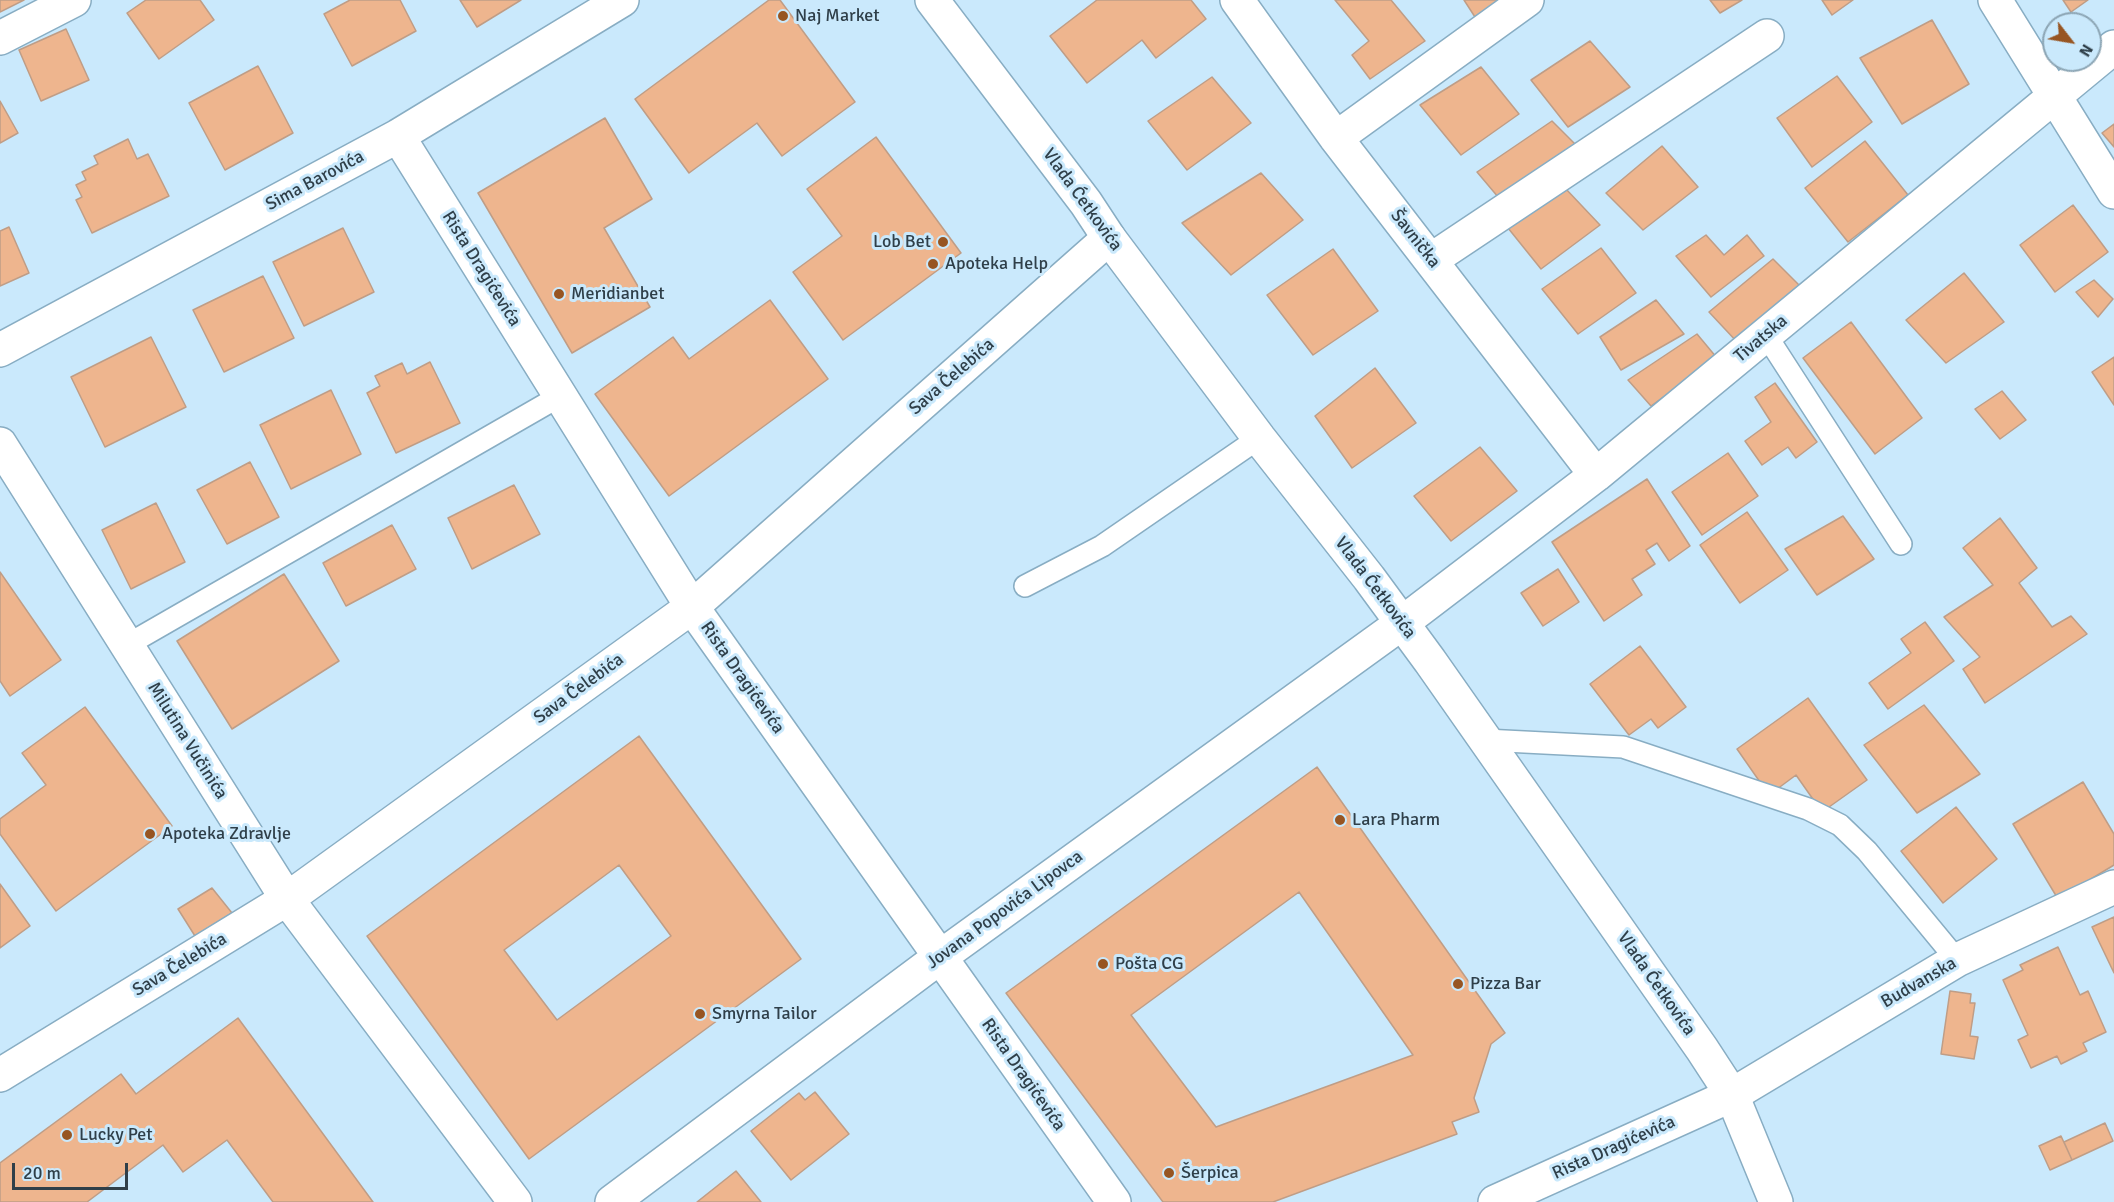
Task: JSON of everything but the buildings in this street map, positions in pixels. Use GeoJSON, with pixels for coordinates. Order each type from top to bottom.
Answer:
{"type":"FeatureCollection","features":[{"type":"Feature","properties":{"kind":"street"},"geometry":{"type":"LineString","coordinates":[[0,38],[74,0]]}},
{"type":"Feature","properties":{"kind":"street","name":"Sima Barovića"},"geometry":{"type":"LineString","coordinates":[[0,350],[398,136],[622,0]]}},
{"type":"Feature","properties":{"kind":"street","name":"Vlada Ćetkovića"},"geometry":{"type":"LineString","coordinates":[[932,0],[1086,203],[1259,438],[1402,623],[1485,740],[1732,1095],[1776,1202]]}},
{"type":"Feature","properties":{"kind":"street","name":"Šavnička"},"geometry":{"type":"LineString","coordinates":[[1237,0],[1336,138],[1596,475]]}},
{"type":"Feature","properties":{"kind":"street"},"geometry":{"type":"LineString","coordinates":[[1336,138],[1527,0]]}},
{"type":"Feature","properties":{"kind":"street"},"geometry":{"type":"LineString","coordinates":[[1995,0],[2114,192]]}},
{"type":"Feature","properties":{"kind":"street"},"geometry":{"type":"LineString","coordinates":[[1431,260],[1767,36]]}},
{"type":"Feature","properties":{"kind":"street","name":"Tivatska"},"geometry":{"type":"LineString","coordinates":[[1402,623],[1596,475],[2114,47]]}},
{"type":"Feature","properties":{"kind":"street","name":"Rista Dragićevića"},"geometry":{"type":"LineString","coordinates":[[398,136],[692,607],[1114,1202]]}},
{"type":"Feature","properties":{"kind":"street","name":"Sava Čelebića"},"geometry":{"type":"LineString","coordinates":[[0,1075],[287,899],[692,607],[1110,238]]}},
{"type":"Feature","properties":{"kind":"street","name":"Milutina Vučinića"},"geometry":{"type":"LineString","coordinates":[[0,444],[287,899],[515,1202]]}},
{"type":"Feature","properties":{"kind":"street","name":"Jovana Popovića Lipovca"},"geometry":{"type":"LineString","coordinates":[[612,1202],[940,957],[1402,623]]}},
{"type":"Feature","properties":{"kind":"street","name":"Budvanska"},"geometry":{"type":"LineString","coordinates":[[1732,1095],[1957,960],[2114,887]]}},
{"type":"Feature","properties":{"kind":"street","name":"Rista Dragićevića"},"geometry":{"type":"LineString","coordinates":[[1495,1202],[1732,1095]]}},
{"type":"Feature","properties":{"kind":"lane"},"geometry":{"type":"LineString","coordinates":[[1766,335],[1901,544]]}},
{"type":"Feature","properties":{"kind":"lane"},"geometry":{"type":"LineString","coordinates":[[127,645],[560,396]]}},
{"type":"Feature","properties":{"kind":"lane"},"geometry":{"type":"LineString","coordinates":[[1025,586],[1102,546],[1259,438]]}},
{"type":"Feature","properties":{"kind":"lane"},"geometry":{"type":"LineString","coordinates":[[1485,740],[1623,747],[1808,809],[1840,825],[1867,851],[1957,960]]}},
{"type":"Feature","properties":{"kind":"place","name":"Naj Market"},"geometry":{"type":"Point","coordinates":[783,16]}},
{"type":"Feature","properties":{"kind":"place","name":"Lob Bet"},"geometry":{"type":"Point","coordinates":[943,242]}},
{"type":"Feature","properties":{"kind":"place","name":"Apoteka Help"},"geometry":{"type":"Point","coordinates":[933,264]}},
{"type":"Feature","properties":{"kind":"place","name":"Meridianbet"},"geometry":{"type":"Point","coordinates":[559,294]}},
{"type":"Feature","properties":{"kind":"place","name":"Lara Pharm"},"geometry":{"type":"Point","coordinates":[1340,820]}},
{"type":"Feature","properties":{"kind":"place","name":"Apoteka Zdravlje"},"geometry":{"type":"Point","coordinates":[150,834]}},
{"type":"Feature","properties":{"kind":"place","name":"Pošta CG"},"geometry":{"type":"Point","coordinates":[1103,964]}},
{"type":"Feature","properties":{"kind":"place","name":"Pizza Bar"},"geometry":{"type":"Point","coordinates":[1458,984]}},
{"type":"Feature","properties":{"kind":"place","name":"Smyrna Tailor"},"geometry":{"type":"Point","coordinates":[700,1014]}},
{"type":"Feature","properties":{"kind":"place","name":"Lucky Pet"},"geometry":{"type":"Point","coordinates":[67,1135]}},
{"type":"Feature","properties":{"kind":"place","name":"Šerpica"},"geometry":{"type":"Point","coordinates":[1169,1173]}}]}
